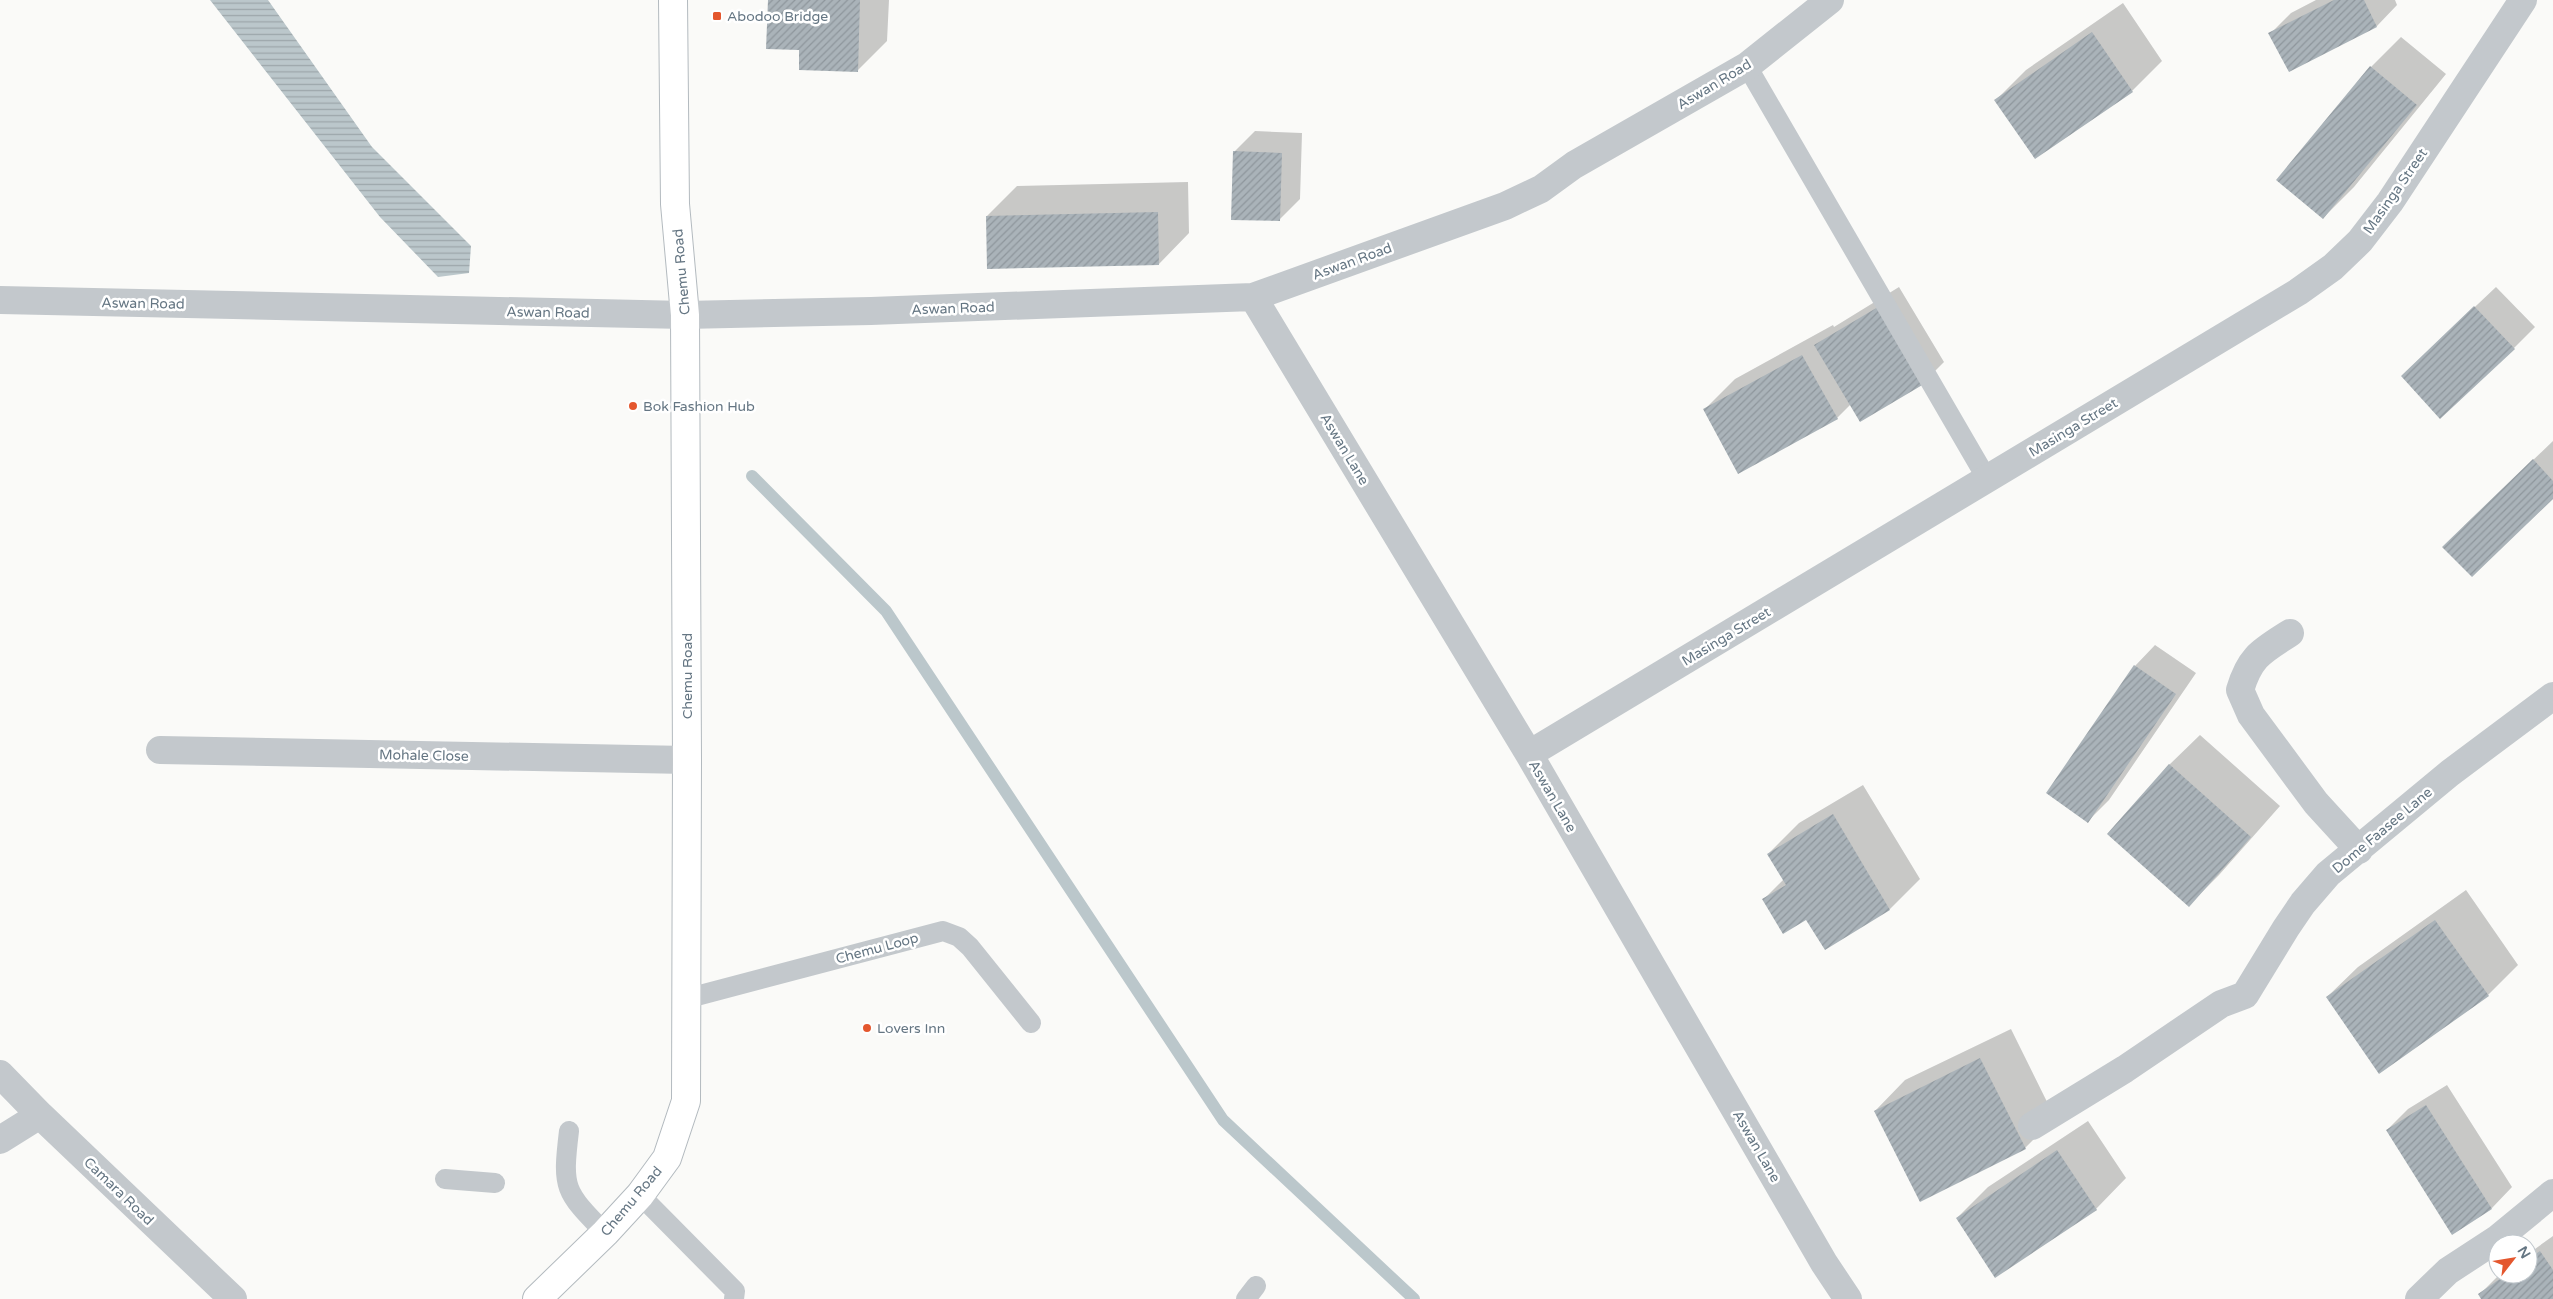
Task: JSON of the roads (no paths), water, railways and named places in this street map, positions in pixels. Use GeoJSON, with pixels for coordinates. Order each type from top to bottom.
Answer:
{"type":"FeatureCollection","features":[{"type":"Feature","properties":{"kind":"street","name":"Chemu Road"},"geometry":{"type":"LineString","coordinates":[[537,1299],[606,1233],[640,1194],[667,1158],[686,1100],[685,315],[675,204],[673,0]]}},
{"type":"Feature","properties":{"kind":"street","name":"Aswan Road"},"geometry":{"type":"LineString","coordinates":[[0,300],[685,315],[871,311],[1253,297],[1505,206],[1541,189],[1574,165],[1747,66],[1830,0]]}},
{"type":"Feature","properties":{"kind":"street","name":"Masinga Street"},"geometry":{"type":"LineString","coordinates":[[1529,754],[2298,292],[2333,267],[2360,241],[2390,202],[2523,0]]}},
{"type":"Feature","properties":{"kind":"street","name":"Aswan Lane"},"geometry":{"type":"LineString","coordinates":[[1253,297],[1529,754],[1824,1263],[1848,1299]]}},
{"type":"Feature","properties":{"kind":"street"},"geometry":{"type":"LineString","coordinates":[[2290,633],[2256,655],[2245,674],[2240,690],[2251,715],[2316,804],[2359,850]]}},
{"type":"Feature","properties":{"kind":"street","name":"Dome Faasee Lane"},"geometry":{"type":"LineString","coordinates":[[2032,1126],[2125,1069],[2220,1004],[2245,995],[2303,903],[2328,874],[2450,773],[2553,696]]}},
{"type":"Feature","properties":{"kind":"street","name":"Mohale Close"},"geometry":{"type":"LineString","coordinates":[[160,750],[687,760]]}},
{"type":"Feature","properties":{"kind":"street","name":"Camara Road"},"geometry":{"type":"LineString","coordinates":[[0,1074],[40,1115],[233,1299]]}},
{"type":"Feature","properties":{"kind":"street"},"geometry":{"type":"LineString","coordinates":[[0,1140],[40,1115]]}},
{"type":"Feature","properties":{"kind":"street"},"geometry":{"type":"LineString","coordinates":[[2419,1299],[2448,1271],[2497,1239],[2553,1193]]}},
{"type":"Feature","properties":{"kind":"lane"},"geometry":{"type":"LineString","coordinates":[[1747,66],[1987,479]]}},
{"type":"Feature","properties":{"kind":"lane","name":"Chemu Loop"},"geometry":{"type":"LineString","coordinates":[[686,999],[944,931],[960,937],[970,947],[1031,1023]]}},
{"type":"Feature","properties":{"kind":"lane"},"geometry":{"type":"LineString","coordinates":[[569,1131],[564,1170],[567,1184],[575,1202],[606,1233]]}},
{"type":"Feature","properties":{"kind":"lane"},"geometry":{"type":"LineString","coordinates":[[445,1178],[495,1184]]}},
{"type":"Feature","properties":{"kind":"lane"},"geometry":{"type":"LineString","coordinates":[[640,1194],[735,1291],[734,1299]]}},
{"type":"Feature","properties":{"kind":"waterway"},"geometry":{"type":"LineString","coordinates":[[752,476],[886,611],[1223,1120],[1414,1299]]}},
{"type":"Feature","properties":{"kind":"place","name":"Abodoo Bridge"},"geometry":{"type":"Point","coordinates":[717,16]}},
{"type":"Feature","properties":{"kind":"place","name":"Bok Fashion Hub"},"geometry":{"type":"Point","coordinates":[633,406]}},
{"type":"Feature","properties":{"kind":"place","name":"Lovers Inn"},"geometry":{"type":"Point","coordinates":[867,1028]}}]}
